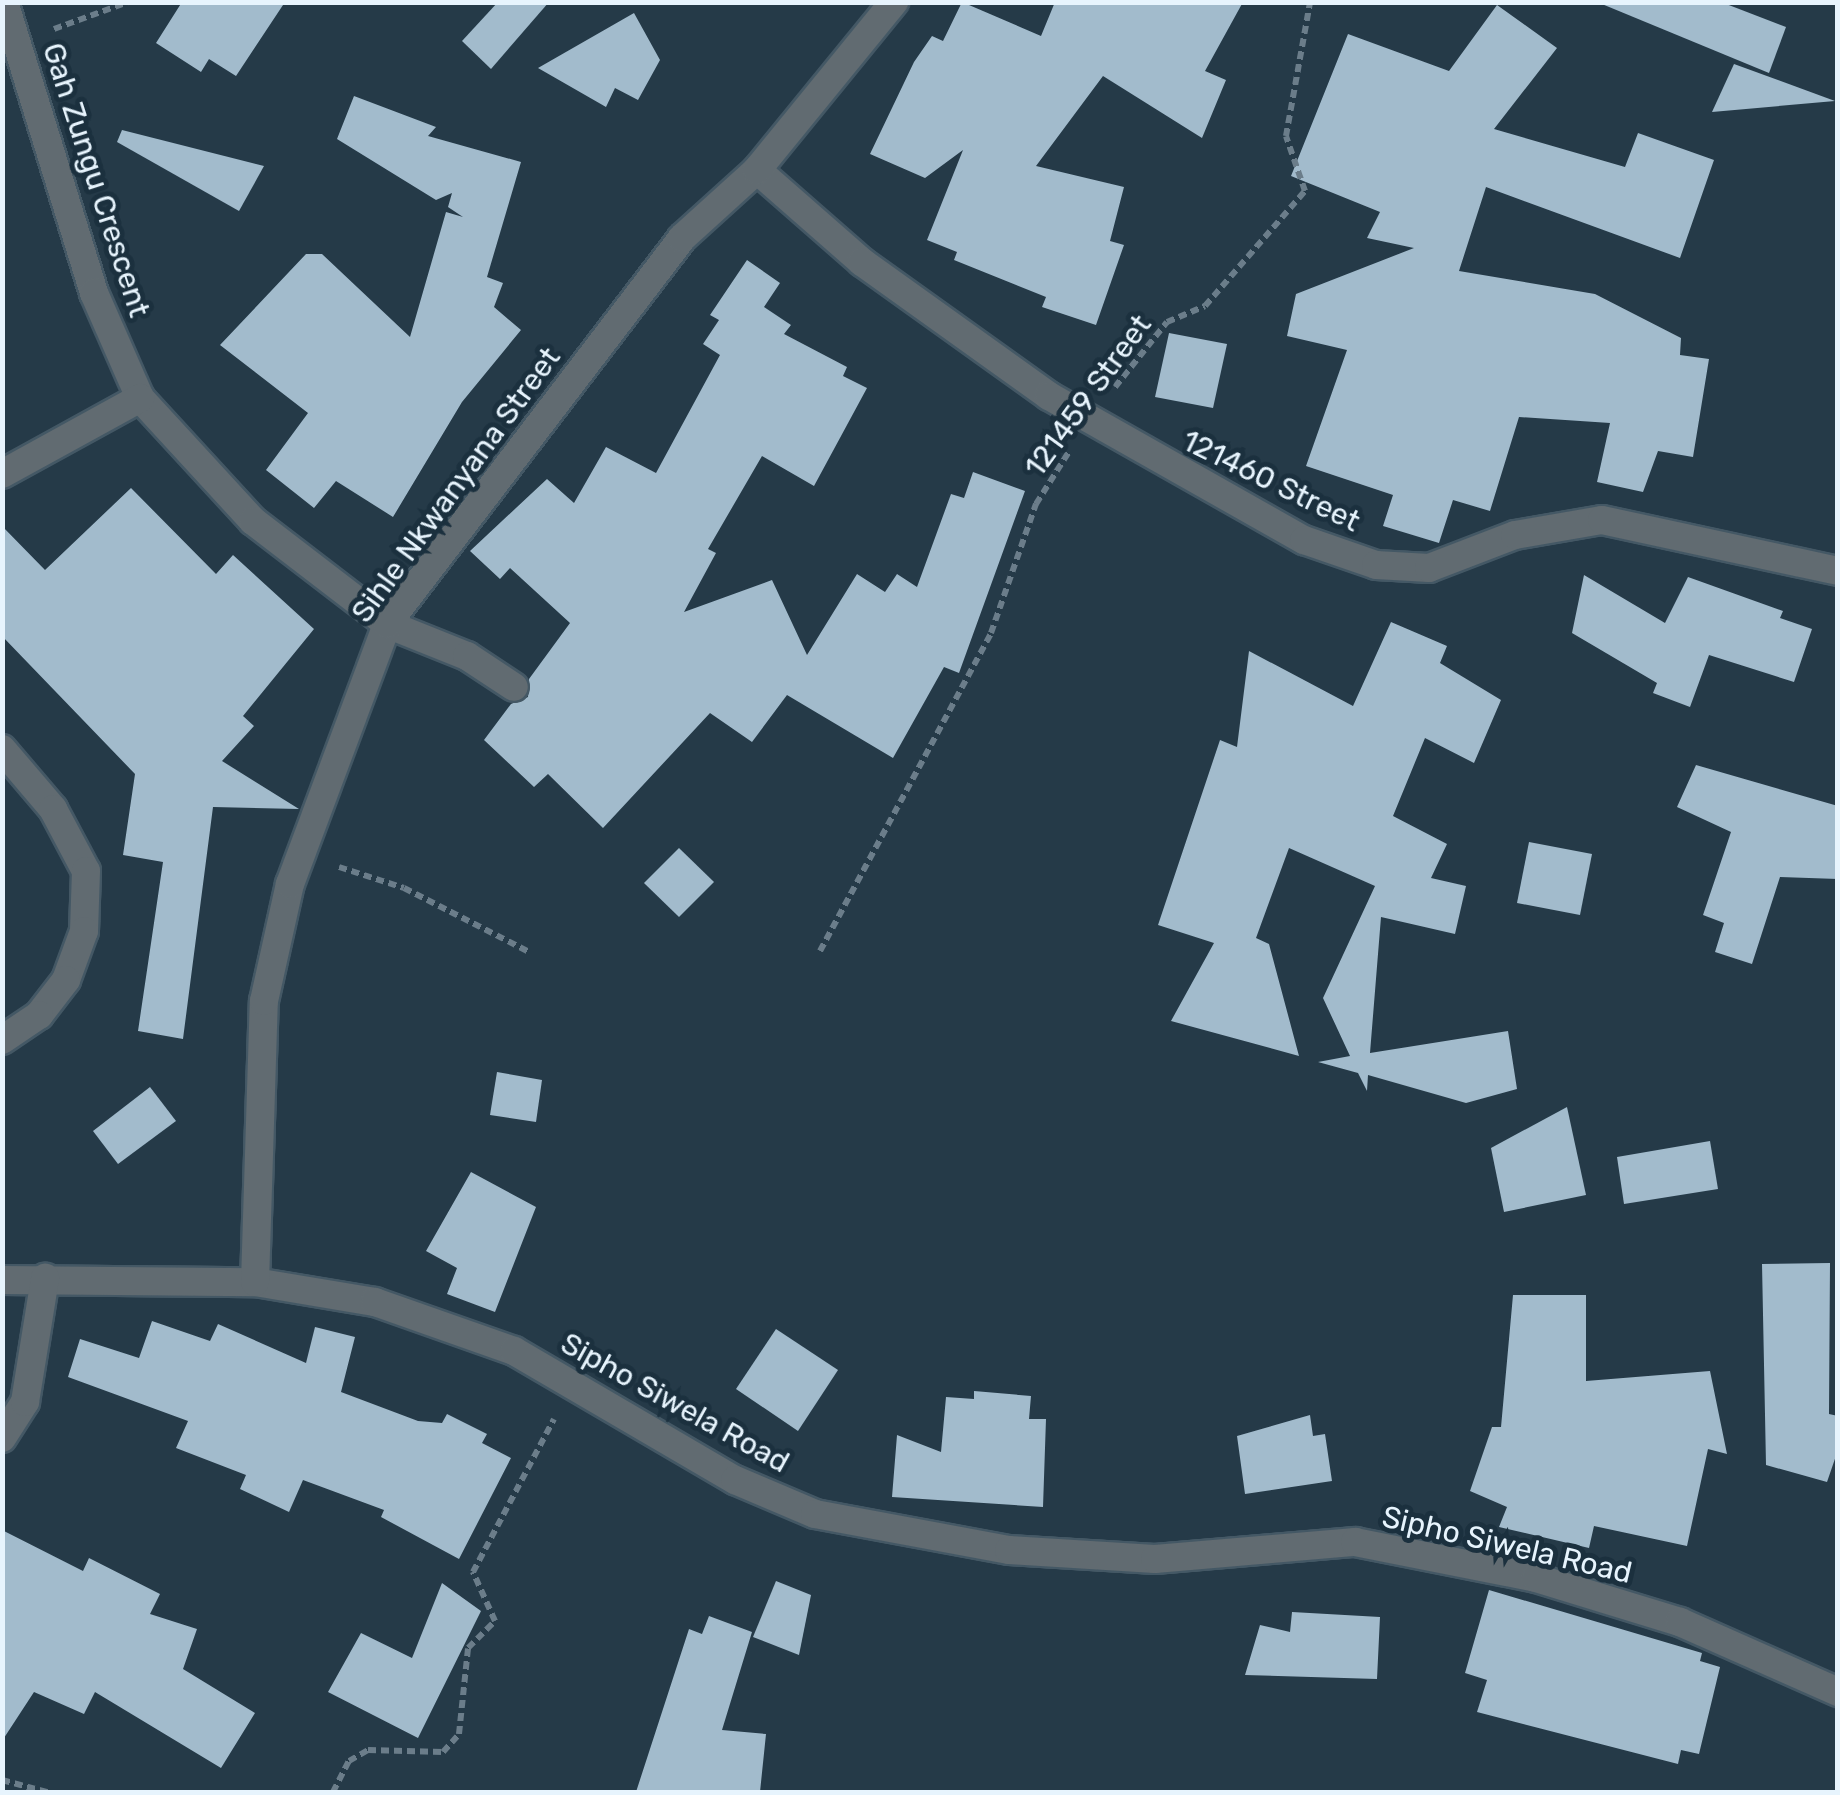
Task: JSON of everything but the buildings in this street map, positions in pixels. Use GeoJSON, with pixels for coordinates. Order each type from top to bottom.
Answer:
{"type":"FeatureCollection","features":[{"type":"Feature","properties":{"kind":"street","name":"Gah Zungu Crescent"},"geometry":{"type":"LineString","coordinates":[[4,2],[94,293],[140,398],[253,522],[387,624],[467,656],[514,687]]}},
{"type":"Feature","properties":{"kind":"street","name":"Sihle Nkwanyana Street"},"geometry":{"type":"LineString","coordinates":[[255,1282],[264,1001],[300,854],[387,624],[682,238],[757,170],[894,2]]}},
{"type":"Feature","properties":{"kind":"street","name":"121460 Street"},"geometry":{"type":"LineString","coordinates":[[757,170],[862,262],[1090,420],[1304,540],[1376,566],[1429,568],[1515,535],[1602,520],[1838,570]]}},
{"type":"Feature","properties":{"kind":"street"},"geometry":{"type":"LineString","coordinates":[[2,474],[140,398]]}},
{"type":"Feature","properties":{"kind":"street"},"geometry":{"type":"LineString","coordinates":[[2,749],[53,809],[86,872],[84,931],[66,980],[40,1014],[2,1040]]}},
{"type":"Feature","properties":{"kind":"street"},"geometry":{"type":"LineString","coordinates":[[2,1438],[24,1402],[44,1278]]}},
{"type":"Feature","properties":{"kind":"street","name":"Sipho Siwela Road"},"geometry":{"type":"LineString","coordinates":[[2,1280],[255,1282],[374,1302],[514,1350],[735,1480],[814,1514],[1010,1550],[1155,1559],[1355,1542],[1536,1578],[1680,1622],[1838,1692]]}},
{"type":"Feature","properties":{"kind":"path"},"geometry":{"type":"LineString","coordinates":[[16,40],[128,2]]}},
{"type":"Feature","properties":{"kind":"path","name":"121459 Street"},"geometry":{"type":"LineString","coordinates":[[820,951],[991,634],[1036,504],[1090,420],[1167,322],[1205,306],[1305,191],[1286,136],[1310,2]]}},
{"type":"Feature","properties":{"kind":"path"},"geometry":{"type":"LineString","coordinates":[[300,854],[404,888],[529,952]]}},
{"type":"Feature","properties":{"kind":"path"},"geometry":{"type":"LineString","coordinates":[[334,1792],[350,1761],[368,1750],[443,1752],[458,1734],[468,1648],[495,1621],[473,1572],[572,1382]]}},
{"type":"Feature","properties":{"kind":"path"},"geometry":{"type":"LineString","coordinates":[[2,1780],[48,1792]]}}]}
